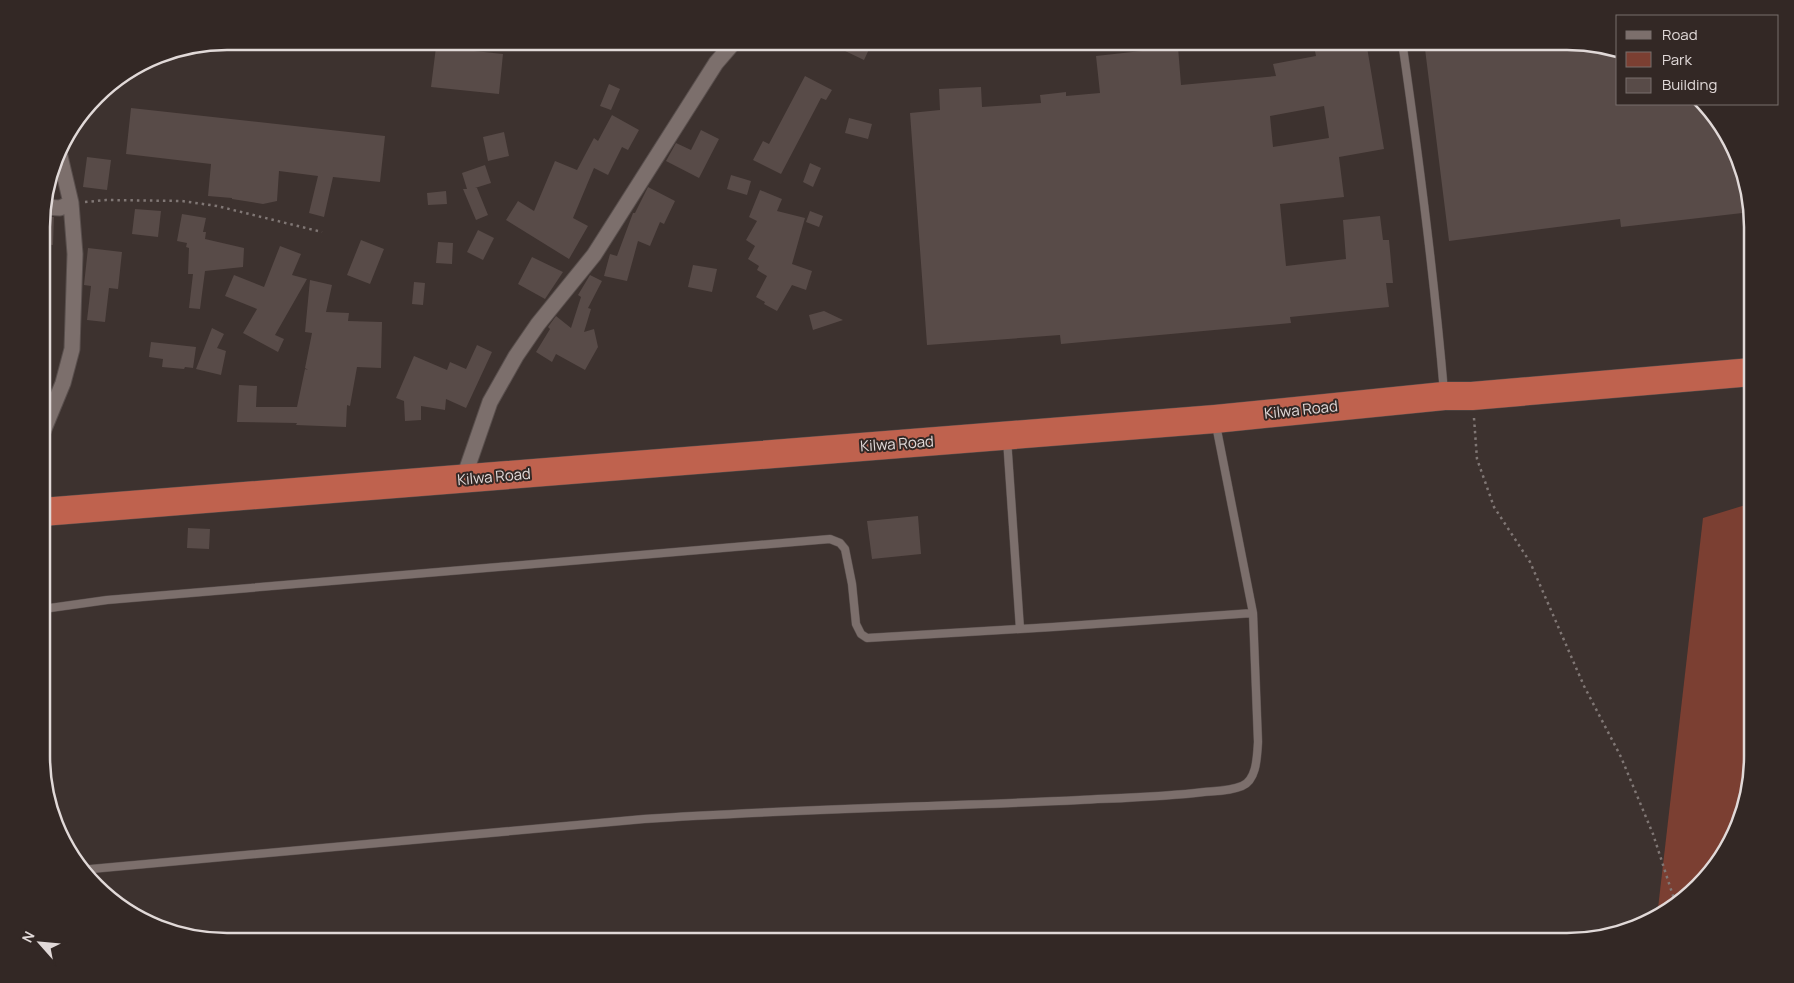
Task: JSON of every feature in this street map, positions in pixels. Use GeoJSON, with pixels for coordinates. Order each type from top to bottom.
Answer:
{"type":"FeatureCollection","features":[{"type":"Feature","properties":{"kind":"highway","name":"Kilwa Road"},"geometry":{"type":"LineString","coordinates":[[50,511],[1215,419],[1444,396],[1472,396],[1744,373]]}},
{"type":"Feature","properties":{"kind":"street"},"geometry":{"type":"LineString","coordinates":[[464,480],[490,402],[516,356],[538,324],[594,255],[711,71],[727,50]]}},
{"type":"Feature","properties":{"kind":"street"},"geometry":{"type":"LineString","coordinates":[[50,415],[63,383],[72,349],[75,254],[71,203],[61,164]]}},
{"type":"Feature","properties":{"kind":"street"},"geometry":{"type":"LineString","coordinates":[[51,207],[60,208],[71,203]]}},
{"type":"Feature","properties":{"kind":"lane"},"geometry":{"type":"LineString","coordinates":[[1403,50],[1430,246],[1444,396]]}},
{"type":"Feature","properties":{"kind":"lane"},"geometry":{"type":"LineString","coordinates":[[91,869],[723,813],[989,804],[1177,795],[1230,789],[1244,785],[1252,777],[1258,742],[1252,613],[1215,419]]}},
{"type":"Feature","properties":{"kind":"lane"},"geometry":{"type":"LineString","coordinates":[[1006,435],[1020,629]]}},
{"type":"Feature","properties":{"kind":"lane"},"geometry":{"type":"LineString","coordinates":[[50,608],[107,600],[830,539],[840,543],[845,549],[852,584],[856,624],[861,634],[867,638],[1252,613]]}},
{"type":"Feature","properties":{"kind":"path"},"geometry":{"type":"LineString","coordinates":[[71,203],[106,200],[182,201],[217,206],[322,232]]}},
{"type":"Feature","properties":{"kind":"path"},"geometry":{"type":"LineString","coordinates":[[1472,396],[1477,458],[1491,500],[1530,562],[1584,686],[1621,756],[1652,834],[1674,898]]}},
{"type":"Feature","properties":{"kind":"green space"},"geometry":{"type":"Polygon","coordinates":[[[1744,505],[1744,768],[1741,791],[1735,813],[1726,835],[1714,855],[1684,889],[1658,908],[1703,518],[1744,505]]]}},
{"type":"Feature","properties":{"kind":"building"},"geometry":{"type":"Polygon","coordinates":[[[436,50],[465,50],[503,54],[499,94],[431,87],[436,50]]]}},
{"type":"Feature","properties":{"kind":"building"},"geometry":{"type":"Polygon","coordinates":[[[843,50],[869,50],[864,60],[843,50]]]}},
{"type":"Feature","properties":{"kind":"building"},"geometry":{"type":"Polygon","coordinates":[[[1151,50],[1178,50],[1181,85],[1276,76],[1273,64],[1316,56],[1315,50],[1368,50],[1384,149],[1339,157],[1344,197],[1280,204],[1286,266],[1346,259],[1343,220],[1380,216],[1383,240],[1389,240],[1393,283],[1386,283],[1389,307],[1290,317],[1291,323],[1061,344],[1060,335],[927,345],[910,113],[940,110],[939,89],[981,87],[982,107],[1041,103],[1040,95],[1066,92],[1066,96],[1100,93],[1096,56],[1151,50]],[[1324,106],[1270,116],[1273,147],[1329,138],[1324,106]]]}},
{"type":"Feature","properties":{"kind":"building"},"geometry":{"type":"Polygon","coordinates":[[[1425,50],[1579,50],[1616,57],[1616,105],[1695,105],[1708,119],[1726,148],[1741,192],[1744,213],[1621,227],[1620,219],[1449,241],[1425,50]]]}},
{"type":"Feature","properties":{"kind":"building"},"geometry":{"type":"Polygon","coordinates":[[[805,76],[832,90],[826,100],[821,98],[781,174],[753,160],[763,141],[769,144],[805,76]]]}},
{"type":"Feature","properties":{"kind":"building"},"geometry":{"type":"Polygon","coordinates":[[[609,84],[620,89],[611,110],[600,106],[609,84]]]}},
{"type":"Feature","properties":{"kind":"building"},"geometry":{"type":"Polygon","coordinates":[[[131,108],[385,136],[380,182],[333,177],[324,217],[309,213],[318,176],[279,171],[277,201],[263,204],[208,196],[211,164],[126,154],[131,108]]]}},
{"type":"Feature","properties":{"kind":"building"},"geometry":{"type":"Polygon","coordinates":[[[612,115],[639,130],[628,150],[622,147],[608,175],[594,168],[573,218],[588,226],[569,259],[506,220],[518,201],[534,211],[555,161],[577,170],[594,138],[598,141],[612,115]]]}},
{"type":"Feature","properties":{"kind":"building"},"geometry":{"type":"Polygon","coordinates":[[[849,118],[872,124],[868,139],[845,133],[849,118]]]}},
{"type":"Feature","properties":{"kind":"building"},"geometry":{"type":"Polygon","coordinates":[[[701,130],[719,139],[699,178],[666,161],[676,143],[691,150],[701,130]]]}},
{"type":"Feature","properties":{"kind":"building"},"geometry":{"type":"Polygon","coordinates":[[[504,132],[509,156],[488,161],[483,137],[504,132]]]}},
{"type":"Feature","properties":{"kind":"building"},"geometry":{"type":"Polygon","coordinates":[[[87,157],[111,160],[107,190],[83,187],[87,157]]]}},
{"type":"Feature","properties":{"kind":"building"},"geometry":{"type":"Polygon","coordinates":[[[810,163],[821,168],[813,187],[803,182],[810,163]]]}},
{"type":"Feature","properties":{"kind":"building"},"geometry":{"type":"Polygon","coordinates":[[[485,165],[491,183],[475,188],[477,188],[488,215],[476,220],[463,189],[467,189],[462,173],[485,165]]]}},
{"type":"Feature","properties":{"kind":"building"},"geometry":{"type":"Polygon","coordinates":[[[731,175],[751,181],[747,195],[727,189],[731,175]]]}},
{"type":"Feature","properties":{"kind":"building"},"geometry":{"type":"Polygon","coordinates":[[[648,187],[675,201],[664,224],[660,222],[650,246],[638,241],[627,281],[604,276],[610,254],[617,256],[633,213],[635,213],[648,187]]]}},
{"type":"Feature","properties":{"kind":"building"},"geometry":{"type":"Polygon","coordinates":[[[760,190],[782,199],[777,211],[805,218],[792,264],[812,271],[806,290],[792,285],[777,311],[756,297],[767,276],[757,270],[759,266],[748,259],[755,246],[746,240],[757,221],[749,217],[760,190]]]}},
{"type":"Feature","properties":{"kind":"building"},"geometry":{"type":"Polygon","coordinates":[[[446,191],[447,204],[428,205],[427,193],[446,191]]]}},
{"type":"Feature","properties":{"kind":"building"},"geometry":{"type":"Polygon","coordinates":[[[135,209],[161,211],[158,237],[132,234],[135,209]]]}},
{"type":"Feature","properties":{"kind":"building"},"geometry":{"type":"Polygon","coordinates":[[[810,211],[823,216],[819,227],[806,222],[810,211]]]}},
{"type":"Feature","properties":{"kind":"building"},"geometry":{"type":"Polygon","coordinates":[[[182,214],[206,218],[203,232],[206,232],[205,239],[244,248],[243,267],[205,271],[200,309],[189,308],[193,274],[188,274],[189,248],[186,247],[187,243],[177,241],[182,214]]]}},
{"type":"Feature","properties":{"kind":"building"},"geometry":{"type":"Polygon","coordinates":[[[50,217],[54,217],[53,245],[50,245],[50,217]]]}},
{"type":"Feature","properties":{"kind":"building"},"geometry":{"type":"Polygon","coordinates":[[[478,230],[494,238],[483,260],[467,252],[478,230]]]}},
{"type":"Feature","properties":{"kind":"building"},"geometry":{"type":"Polygon","coordinates":[[[361,240],[384,249],[370,284],[347,275],[361,240]]]}},
{"type":"Feature","properties":{"kind":"building"},"geometry":{"type":"Polygon","coordinates":[[[438,242],[453,243],[452,264],[436,263],[438,242]]]}},
{"type":"Feature","properties":{"kind":"building"},"geometry":{"type":"Polygon","coordinates":[[[280,246],[301,254],[292,275],[307,279],[275,335],[284,339],[278,352],[243,333],[257,309],[225,296],[234,275],[264,287],[280,246]]]}},
{"type":"Feature","properties":{"kind":"building"},"geometry":{"type":"Polygon","coordinates":[[[88,248],[122,252],[118,289],[109,288],[105,322],[87,320],[91,286],[84,285],[88,248]]]}},
{"type":"Feature","properties":{"kind":"building"},"geometry":{"type":"Polygon","coordinates":[[[532,257],[563,272],[545,299],[518,284],[532,257]]]}},
{"type":"Feature","properties":{"kind":"building"},"geometry":{"type":"Polygon","coordinates":[[[693,265],[717,269],[712,292],[688,287],[693,265]]]}},
{"type":"Feature","properties":{"kind":"building"},"geometry":{"type":"Polygon","coordinates":[[[590,275],[602,281],[588,308],[591,309],[584,332],[594,329],[598,347],[585,370],[556,354],[552,362],[536,352],[550,329],[548,327],[556,316],[571,328],[581,297],[578,295],[590,275]]]}},
{"type":"Feature","properties":{"kind":"building"},"geometry":{"type":"Polygon","coordinates":[[[310,280],[332,285],[326,312],[349,313],[348,321],[382,322],[381,368],[357,367],[350,406],[347,405],[346,427],[296,425],[297,423],[237,422],[239,385],[257,386],[256,407],[297,407],[305,369],[308,370],[305,368],[312,333],[305,332],[310,280]]]}},
{"type":"Feature","properties":{"kind":"building"},"geometry":{"type":"Polygon","coordinates":[[[414,282],[425,283],[423,305],[412,304],[414,282]]]}},
{"type":"Feature","properties":{"kind":"building"},"geometry":{"type":"Polygon","coordinates":[[[824,311],[843,320],[813,330],[809,315],[824,311]]]}},
{"type":"Feature","properties":{"kind":"building"},"geometry":{"type":"Polygon","coordinates":[[[212,328],[224,334],[217,348],[226,351],[221,375],[196,369],[212,328]]]}},
{"type":"Feature","properties":{"kind":"building"},"geometry":{"type":"Polygon","coordinates":[[[151,342],[196,347],[193,368],[162,367],[163,359],[149,357],[151,342]]]}},
{"type":"Feature","properties":{"kind":"building"},"geometry":{"type":"Polygon","coordinates":[[[477,345],[492,352],[466,408],[446,399],[445,410],[421,406],[421,420],[405,421],[404,401],[396,398],[414,356],[447,370],[450,362],[466,369],[477,345]]]}},
{"type":"Feature","properties":{"kind":"building"},"geometry":{"type":"Polygon","coordinates":[[[918,516],[921,554],[872,559],[867,521],[918,516]]]}},
{"type":"Feature","properties":{"kind":"building"},"geometry":{"type":"Polygon","coordinates":[[[188,528],[210,529],[209,549],[187,548],[188,528]]]}}]}
